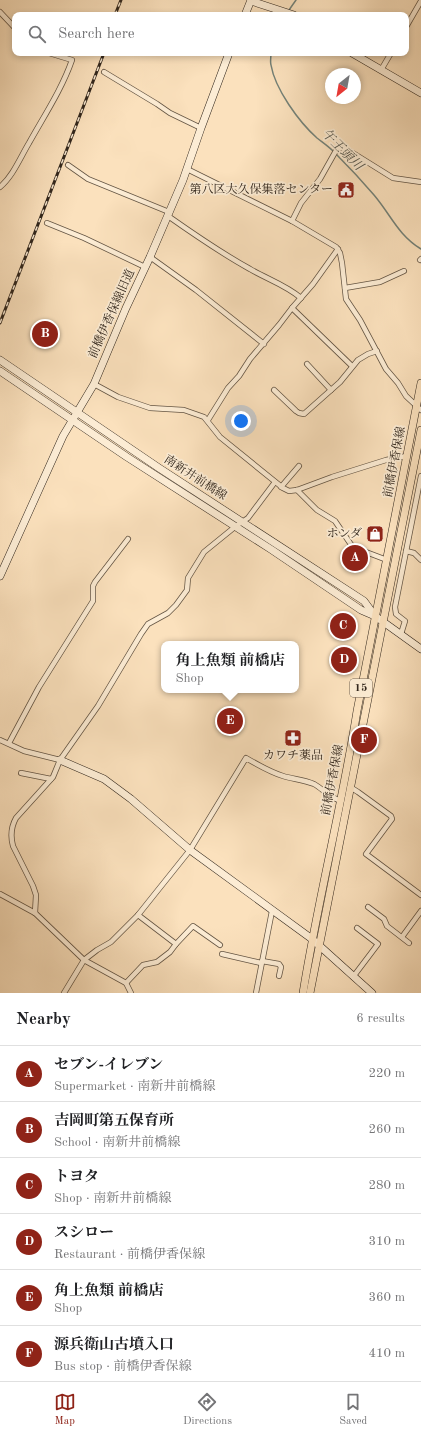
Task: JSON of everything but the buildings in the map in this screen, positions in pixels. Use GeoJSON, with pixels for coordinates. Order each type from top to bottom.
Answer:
{"type":"FeatureCollection","features":[{"type":"Feature","properties":{"kind":"main road","name":"前橋伊香保線"},"geometry":{"type":"LineString","coordinates":[[302,993],[341,801],[375,616],[407,456],[419,408],[421,383]]}},
{"type":"Feature","properties":{"kind":"main road","name":"前橋伊香保線"},"geometry":{"type":"LineString","coordinates":[[310,993],[319,947],[332,895],[350,787],[418,456],[421,430]]}},
{"type":"Feature","properties":{"kind":"street"},"geometry":{"type":"LineString","coordinates":[[246,12],[251,0],[286,12]]}},
{"type":"Feature","properties":{"kind":"street"},"geometry":{"type":"LineString","coordinates":[[409,22],[421,1]]}},
{"type":"Feature","properties":{"kind":"street"},"geometry":{"type":"LineString","coordinates":[[0,12],[12,25]]}},
{"type":"Feature","properties":{"kind":"street"},"geometry":{"type":"LineString","coordinates":[[0,187],[2,182],[8,180],[56,95],[72,60],[59,56]]}},
{"type":"Feature","properties":{"kind":"street","name":"前橋伊香保線旧道"},"geometry":{"type":"LineString","coordinates":[[0,576],[63,436],[94,384],[126,308],[150,257],[187,169],[228,56]]}},
{"type":"Feature","properties":{"kind":"street"},"geometry":{"type":"LineString","coordinates":[[357,56],[421,93]]}},
{"type":"Feature","properties":{"kind":"street"},"geometry":{"type":"LineString","coordinates":[[382,70],[389,56]]}},
{"type":"Feature","properties":{"kind":"street"},"geometry":{"type":"LineString","coordinates":[[104,72],[170,113],[201,128]]}},
{"type":"Feature","properties":{"kind":"street"},"geometry":{"type":"LineString","coordinates":[[292,221],[301,203],[320,179],[339,147],[348,150],[393,178],[421,182]]}},
{"type":"Feature","properties":{"kind":"street"},"geometry":{"type":"LineString","coordinates":[[68,165],[88,178],[168,214],[203,242],[276,282],[301,298]]}},
{"type":"Feature","properties":{"kind":"street"},"geometry":{"type":"LineString","coordinates":[[187,169],[292,221],[334,245],[338,249],[342,264],[346,299],[360,320],[388,372],[398,383],[406,396],[419,408]]}},
{"type":"Feature","properties":{"kind":"street"},"geometry":{"type":"LineString","coordinates":[[47,223],[84,238],[145,267]]}},
{"type":"Feature","properties":{"kind":"street"},"geometry":{"type":"LineString","coordinates":[[208,420],[228,388],[326,268],[338,249]]}},
{"type":"Feature","properties":{"kind":"street"},"geometry":{"type":"LineString","coordinates":[[150,257],[196,290],[264,344]]}},
{"type":"Feature","properties":{"kind":"street"},"geometry":{"type":"LineString","coordinates":[[345,288],[380,282],[404,271]]}},
{"type":"Feature","properties":{"kind":"street"},"geometry":{"type":"LineString","coordinates":[[292,308],[352,366]]}},
{"type":"Feature","properties":{"kind":"street"},"geometry":{"type":"LineString","coordinates":[[274,390],[296,411],[302,414],[306,413],[346,376],[352,366],[363,356],[377,351]]}},
{"type":"Feature","properties":{"kind":"street","name":"南新井前橋線"},"geometry":{"type":"LineString","coordinates":[[0,360],[239,524]]}},
{"type":"Feature","properties":{"kind":"street"},"geometry":{"type":"LineString","coordinates":[[307,364],[331,390]]}},
{"type":"Feature","properties":{"kind":"street","name":"南新井前橋線"},"geometry":{"type":"LineString","coordinates":[[0,371],[73,421],[364,601],[375,616],[421,649]]}},
{"type":"Feature","properties":{"kind":"street"},"geometry":{"type":"LineString","coordinates":[[94,384],[118,397],[134,403],[150,408],[191,411],[208,420],[220,437],[281,487],[289,491],[297,490],[386,460],[407,456]]}},
{"type":"Feature","properties":{"kind":"street"},"geometry":{"type":"LineString","coordinates":[[281,487],[299,466]]}},
{"type":"Feature","properties":{"kind":"street"},"geometry":{"type":"LineString","coordinates":[[400,634],[405,622],[396,614],[395,607],[421,476]]}},
{"type":"Feature","properties":{"kind":"street"},"geometry":{"type":"LineString","coordinates":[[36,913],[36,895],[13,846],[11,839],[12,825],[16,818],[51,779],[60,760],[98,706],[144,629],[148,624],[168,613],[176,605],[188,590],[188,578],[204,552],[248,518],[275,482]]}},
{"type":"Feature","properties":{"kind":"street"},"geometry":{"type":"LineString","coordinates":[[297,490],[317,510],[335,521],[352,546],[387,560]]}},
{"type":"Feature","properties":{"kind":"street"},"geometry":{"type":"LineString","coordinates":[[9,744],[39,687],[93,601],[95,582],[128,538]]}},
{"type":"Feature","properties":{"kind":"street"},"geometry":{"type":"LineString","coordinates":[[406,551],[414,553],[421,560]]}},
{"type":"Feature","properties":{"kind":"street"},"geometry":{"type":"LineString","coordinates":[[0,740],[24,751],[60,760],[104,780],[131,799],[190,850],[312,939],[319,947],[372,993]]}},
{"type":"Feature","properties":{"kind":"street"},"geometry":{"type":"LineString","coordinates":[[64,993],[84,960],[111,942],[138,914],[190,850],[246,758],[270,771],[315,785],[335,799],[341,801]]}},
{"type":"Feature","properties":{"kind":"street"},"geometry":{"type":"LineString","coordinates":[[21,773],[51,779]]}},
{"type":"Feature","properties":{"kind":"street"},"geometry":{"type":"LineString","coordinates":[[350,787],[391,816],[392,819],[366,854],[421,895]]}},
{"type":"Feature","properties":{"kind":"street"},"geometry":{"type":"LineString","coordinates":[[0,894],[36,913],[84,960],[126,983],[131,993]]}},
{"type":"Feature","properties":{"kind":"street"},"geometry":{"type":"LineString","coordinates":[[368,907],[384,919],[387,926],[409,943]]}},
{"type":"Feature","properties":{"kind":"street"},"geometry":{"type":"LineString","coordinates":[[256,993],[272,911]]}},
{"type":"Feature","properties":{"kind":"street"},"geometry":{"type":"LineString","coordinates":[[402,937],[421,912]]}},
{"type":"Feature","properties":{"kind":"street"},"geometry":{"type":"LineString","coordinates":[[138,914],[176,944]]}},
{"type":"Feature","properties":{"kind":"street"},"geometry":{"type":"LineString","coordinates":[[126,983],[143,965],[157,962],[170,952],[193,926],[220,944]]}},
{"type":"Feature","properties":{"kind":"street"},"geometry":{"type":"LineString","coordinates":[[354,976],[378,944],[357,928]]}},
{"type":"Feature","properties":{"kind":"street"},"geometry":{"type":"LineString","coordinates":[[222,954],[279,964],[281,967],[279,976]]}},
{"type":"Feature","properties":{"kind":"waterway","name":"午王頭川"},"geometry":{"type":"LineString","coordinates":[[289,10],[296,0]]}},
{"type":"Feature","properties":{"kind":"waterway","name":"午王頭川"},"geometry":{"type":"LineString","coordinates":[[271,56],[273,74],[289,104],[310,131],[333,151]]}},
{"type":"Feature","properties":{"kind":"waterway","name":"午王頭川"},"geometry":{"type":"LineString","coordinates":[[336,154],[380,202],[406,237],[421,249]]}},
{"type":"Feature","properties":{"kind":"railway"},"geometry":{"type":"LineString","coordinates":[[116,12],[121,0]]}},
{"type":"Feature","properties":{"kind":"railway"},"geometry":{"type":"LineString","coordinates":[[0,323],[103,56]]}},
{"type":"Feature","properties":{"kind":"place","name":"第八区大久保集落センター"},"geometry":{"type":"Point","coordinates":[346,190]}},
{"type":"Feature","properties":{"kind":"place","name":"吉岡町第五保育所"},"geometry":{"type":"Point","coordinates":[45,334]}},
{"type":"Feature","properties":{"kind":"place","name":"ホンダ"},"geometry":{"type":"Point","coordinates":[375,534]}},
{"type":"Feature","properties":{"kind":"place","name":"セブン-イレブン"},"geometry":{"type":"Point","coordinates":[355,558]}},
{"type":"Feature","properties":{"kind":"place","name":"トヨタ"},"geometry":{"type":"Point","coordinates":[343,626]}},
{"type":"Feature","properties":{"kind":"place","name":"スシロー"},"geometry":{"type":"Point","coordinates":[344,660]}},
{"type":"Feature","properties":{"kind":"place","name":"角上魚類 前橋店"},"geometry":{"type":"Point","coordinates":[230,721]}},
{"type":"Feature","properties":{"kind":"place","name":"カワチ薬品"},"geometry":{"type":"Point","coordinates":[293,738]}},
{"type":"Feature","properties":{"kind":"place","name":"源兵衛山古墳入口"},"geometry":{"type":"Point","coordinates":[364,740]}}]}
